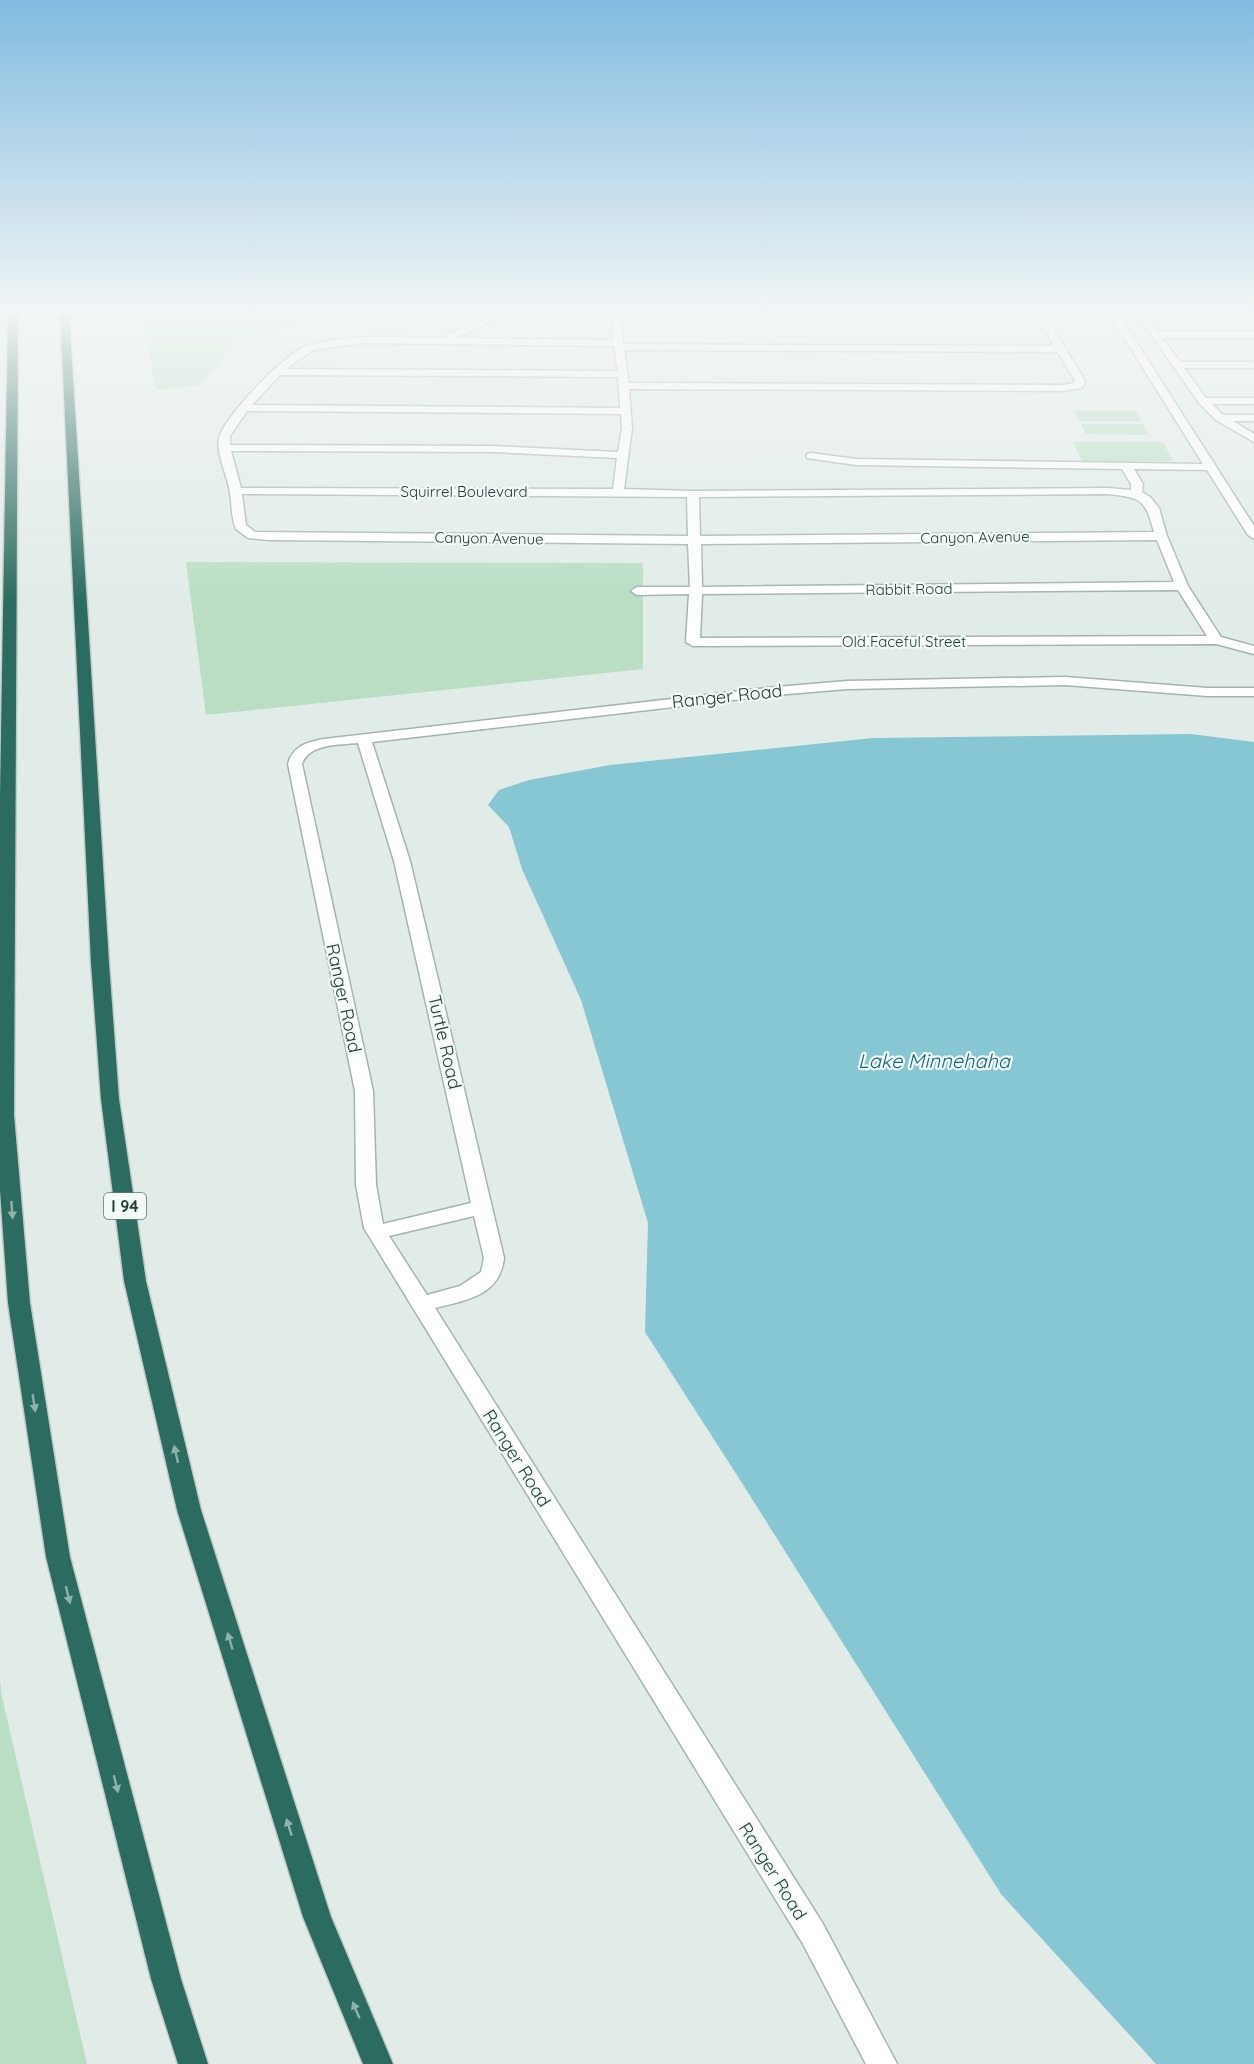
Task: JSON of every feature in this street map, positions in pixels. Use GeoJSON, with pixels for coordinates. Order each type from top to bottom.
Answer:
{"type":"FeatureCollection","features":[{"type":"Feature","properties":{"kind":"highway"},"geometry":{"type":"LineString","coordinates":[[12,408],[4,1115],[19,1303],[58,1557],[166,1979],[193,2064]]}},
{"type":"Feature","properties":{"kind":"highway","name":"I 94"},"geometry":{"type":"LineString","coordinates":[[69,408],[100,963],[110,1099],[135,1281],[189,1510],[317,1917],[378,2064]]}},
{"type":"Feature","properties":{"kind":"street"},"geometry":{"type":"LineString","coordinates":[[244,408],[225,436],[225,448],[494,449],[621,455]]}},
{"type":"Feature","properties":{"kind":"street"},"geometry":{"type":"LineString","coordinates":[[285,408],[625,411],[627,428],[621,455],[618,492]]}},
{"type":"Feature","properties":{"kind":"street"},"geometry":{"type":"LineString","coordinates":[[1174,408],[1254,535]]}},
{"type":"Feature","properties":{"kind":"street"},"geometry":{"type":"LineString","coordinates":[[1210,408],[1220,418],[1254,439]]}},
{"type":"Feature","properties":{"kind":"street"},"geometry":{"type":"LineString","coordinates":[[1220,418],[1254,418]]}},
{"type":"Feature","properties":{"kind":"street","name":"Canyon Avenue"},"geometry":{"type":"LineString","coordinates":[[225,448],[236,491],[240,526],[247,533],[259,536],[694,540],[1161,536]]}},
{"type":"Feature","properties":{"kind":"street"},"geometry":{"type":"LineString","coordinates":[[811,456],[856,462],[1210,466]]}},
{"type":"Feature","properties":{"kind":"street"},"geometry":{"type":"LineString","coordinates":[[1126,466],[1137,484],[1136,494]]}},
{"type":"Feature","properties":{"kind":"street","name":"Squirrel Boulevard"},"geometry":{"type":"LineString","coordinates":[[236,491],[693,494]]}},
{"type":"Feature","properties":{"kind":"street"},"geometry":{"type":"LineString","coordinates":[[693,494],[966,491],[1108,491],[1136,494],[1146,499],[1153,508],[1161,536],[1182,586],[1216,640],[1254,650]]}},
{"type":"Feature","properties":{"kind":"street","name":"Old Faceful Street"},"geometry":{"type":"LineString","coordinates":[[693,494],[696,591],[693,642],[1216,640]]}},
{"type":"Feature","properties":{"kind":"street","name":"Rabbit Road"},"geometry":{"type":"LineString","coordinates":[[637,591],[1182,586]]}},
{"type":"Feature","properties":{"kind":"street","name":"Ranger Road"},"geometry":{"type":"LineString","coordinates":[[882,2064],[813,1934],[377,1232],[369,1209],[366,1185],[364,1091],[295,764],[300,753],[313,745],[776,691],[847,685],[1065,681],[1207,692],[1254,692]]}},
{"type":"Feature","properties":{"kind":"street","name":"Turtle Road"},"geometry":{"type":"LineString","coordinates":[[364,738],[402,861],[494,1258],[493,1270],[489,1278],[465,1291],[422,1304]]}},
{"type":"Feature","properties":{"kind":"street"},"geometry":{"type":"LineString","coordinates":[[377,1232],[482,1207]]}},
{"type":"Feature","properties":{"kind":"green space"},"geometry":{"type":"Polygon","coordinates":[[[1074,411],[1136,411],[1141,421],[1080,421],[1074,411]]]}},
{"type":"Feature","properties":{"kind":"green space"},"geometry":{"type":"Polygon","coordinates":[[[1081,424],[1143,424],[1149,435],[1086,434],[1081,424]]]}},
{"type":"Feature","properties":{"kind":"green space"},"geometry":{"type":"Polygon","coordinates":[[[1073,442],[1163,442],[1173,461],[1082,461],[1073,442]]]}},
{"type":"Feature","properties":{"kind":"green space"},"geometry":{"type":"Polygon","coordinates":[[[186,562],[643,563],[643,669],[206,715],[186,562]]]}},
{"type":"Feature","properties":{"kind":"green space"},"geometry":{"type":"Polygon","coordinates":[[[0,1680],[2,1697],[87,2064],[0,2064],[0,1680]]]}},
{"type":"Feature","properties":{"kind":"water","name":"Lake Minnehaha"},"geometry":{"type":"Polygon","coordinates":[[[1191,734],[1254,742],[1254,2064],[1156,2064],[1001,1894],[645,1332],[648,1223],[581,1000],[522,869],[509,827],[488,805],[499,790],[529,780],[610,765],[873,738],[1191,734]]]}}]}
